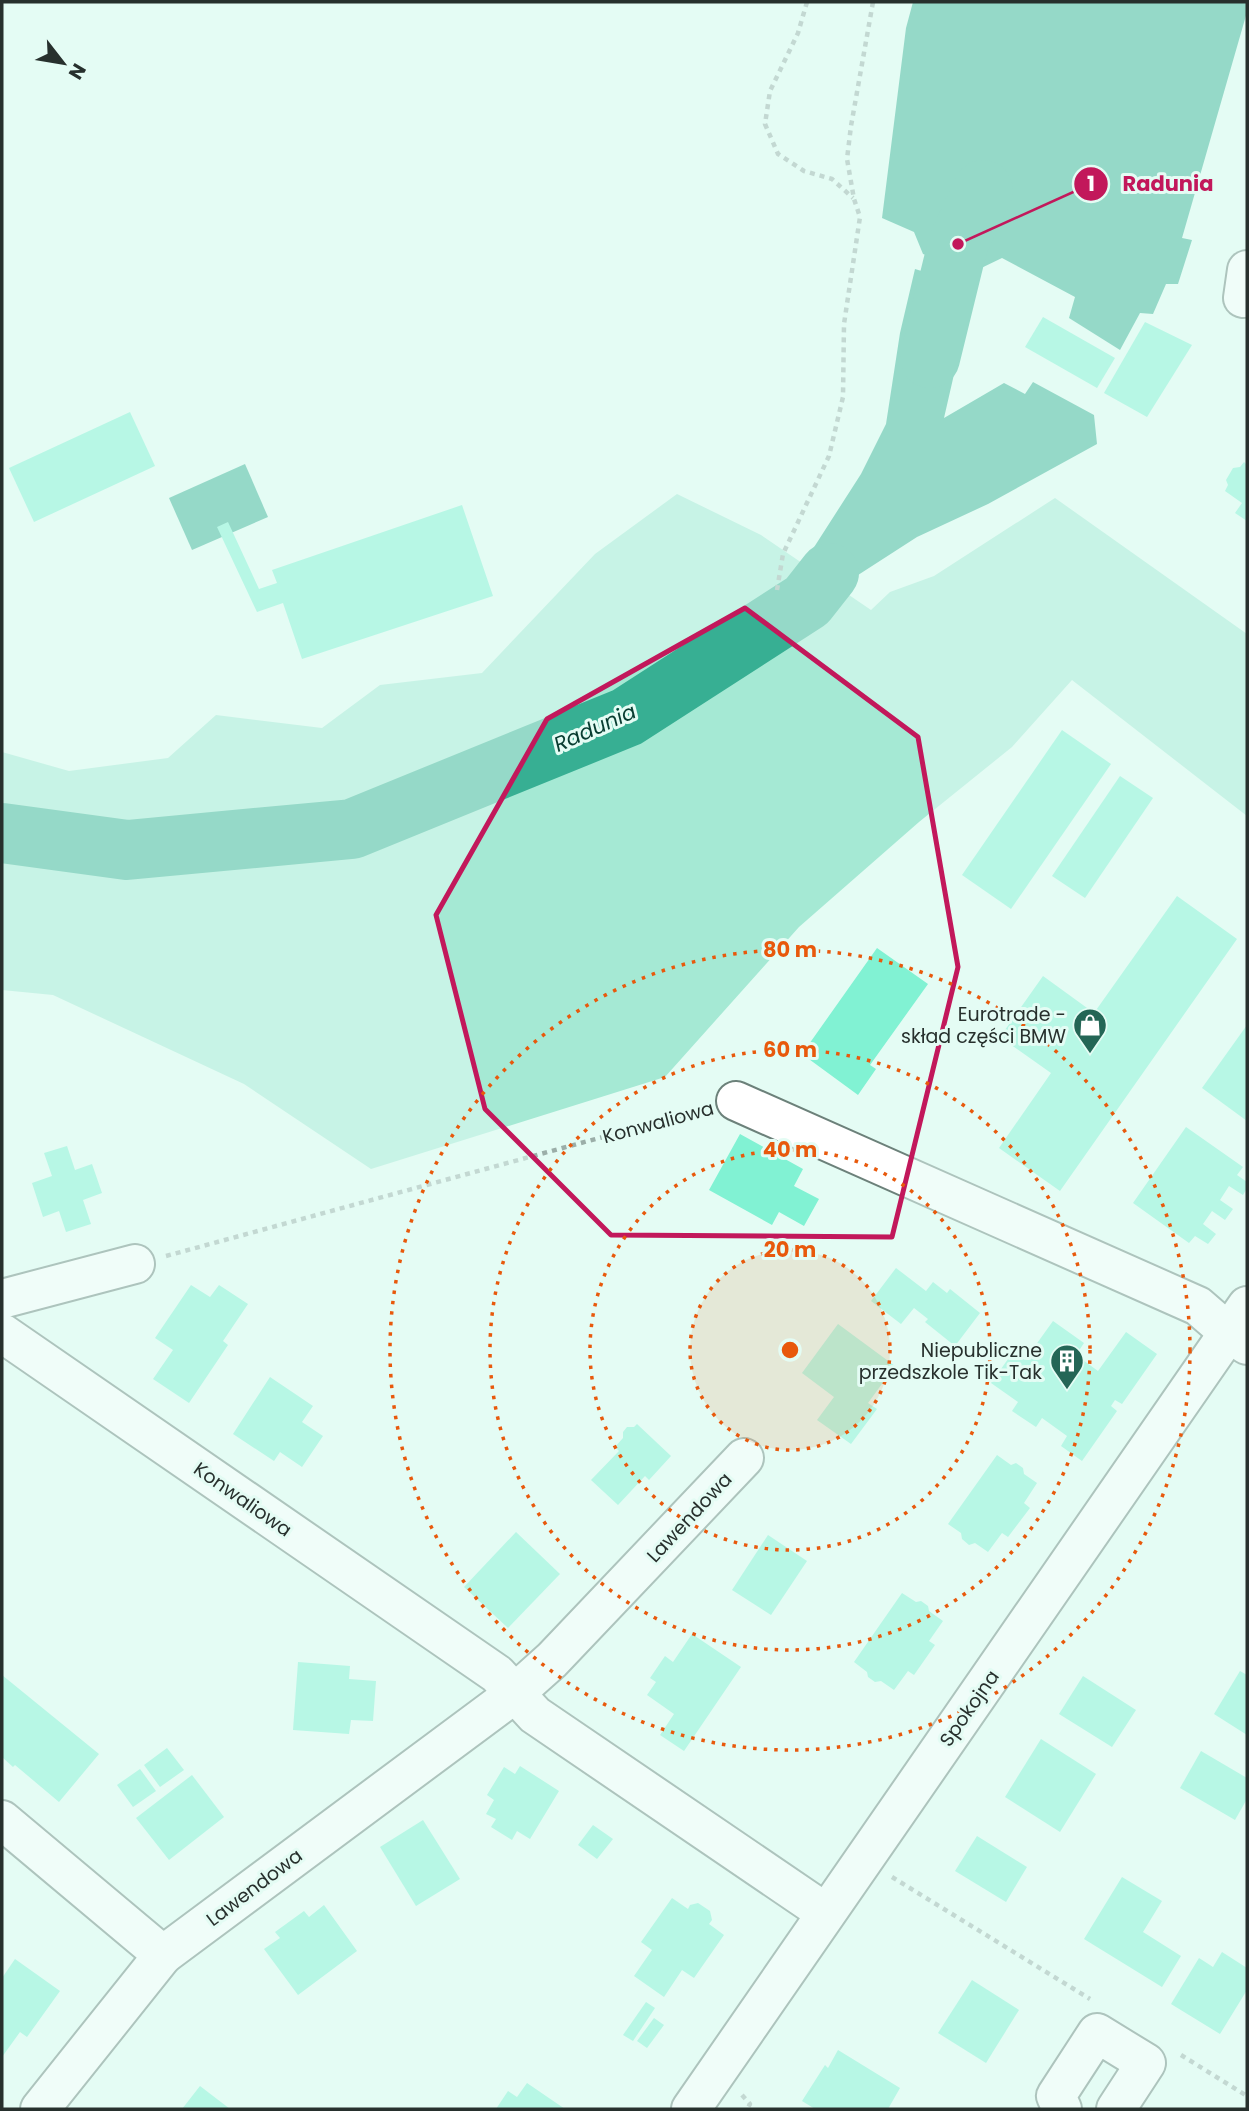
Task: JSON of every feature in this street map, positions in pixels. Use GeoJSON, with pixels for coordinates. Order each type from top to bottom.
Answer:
{"type":"FeatureCollection","features":[{"type":"Feature","properties":{"kind":"street","name":"Konwaliowa"},"geometry":{"type":"LineString","coordinates":[[736,1101],[1241,1328]]}},
{"type":"Feature","properties":{"kind":"street"},"geometry":{"type":"LineString","coordinates":[[2,1299],[135,1264]]}},
{"type":"Feature","properties":{"kind":"street","name":"Spokojna"},"geometry":{"type":"LineString","coordinates":[[700,2106],[826,1913],[1241,1328]]}},
{"type":"Feature","properties":{"kind":"street","name":"Konwaliowa"},"geometry":{"type":"LineString","coordinates":[[2,1333],[497,1674],[514,1693]]}},
{"type":"Feature","properties":{"kind":"street","name":"Lawendowa"},"geometry":{"type":"LineString","coordinates":[[40,2109],[163,1955],[514,1693],[552,1660],[744,1458]]}},
{"type":"Feature","properties":{"kind":"street"},"geometry":{"type":"LineString","coordinates":[[514,1693],[535,1715],[826,1913]]}},
{"type":"Feature","properties":{"kind":"street"},"geometry":{"type":"LineString","coordinates":[[2,1819],[163,1955]]}},
{"type":"Feature","properties":{"kind":"street"},"geometry":{"type":"LineString","coordinates":[[1062,2109],[1056,2096],[1097,2033],[1146,2063],[1116,2109]]}},
{"type":"Feature","properties":{"kind":"path"},"geometry":{"type":"LineString","coordinates":[[807,2],[798,33],[770,91],[765,124],[779,153],[804,171],[832,179],[854,199]]}},
{"type":"Feature","properties":{"kind":"path"},"geometry":{"type":"LineString","coordinates":[[777,590],[783,554],[829,456],[843,397],[844,324],[860,217],[847,159],[873,2]]}},
{"type":"Feature","properties":{"kind":"path","name":"Konwaliowa"},"geometry":{"type":"LineString","coordinates":[[135,1264],[736,1101]]}},
{"type":"Feature","properties":{"kind":"path"},"geometry":{"type":"LineString","coordinates":[[883,1872],[1095,2002]]}},
{"type":"Feature","properties":{"kind":"path"},"geometry":{"type":"LineString","coordinates":[[1177,2053],[1247,2096]]}},
{"type":"Feature","properties":{"kind":"highlighted area"},"geometry":{"type":"Polygon","coordinates":[[[745,608],[918,737],[958,967],[892,1237],[611,1235],[485,1109],[436,915],[547,719],[745,608]]]}},
{"type":"Feature","properties":{"kind":"shaded area"},"geometry":{"type":"Polygon","coordinates":[[[913,2],[1247,2],[1247,12],[1182,238],[1192,240],[1178,284],[1166,284],[1153,314],[1140,313],[1120,350],[1069,318],[1075,297],[1002,258],[975,271],[923,254],[914,232],[882,218],[906,28],[913,2]]]}},
{"type":"Feature","properties":{"kind":"shaded area"},"geometry":{"type":"Polygon","coordinates":[[[915,269],[974,287],[944,418],[1004,383],[1025,394],[1033,382],[1094,415],[1097,444],[988,504],[917,537],[855,577],[816,614],[774,637],[757,612],[809,555],[861,474],[886,424],[900,333],[915,269]]]}},
{"type":"Feature","properties":{"kind":"shaded area"},"geometry":{"type":"Polygon","coordinates":[[[245,464],[268,517],[192,550],[169,498],[245,464]]]}},
{"type":"Feature","properties":{"kind":"shaded area"},"geometry":{"type":"Polygon","coordinates":[[[677,494],[761,535],[871,610],[890,592],[934,576],[1055,498],[1247,634],[1247,816],[1072,680],[1012,747],[919,822],[799,927],[665,1077],[371,1169],[244,1084],[53,995],[2,990],[2,752],[69,771],[168,758],[216,715],[322,728],[380,685],[482,673],[595,554],[677,494]]]}},
{"type":"Feature","properties":{"kind":"building"},"geometry":{"type":"Polygon","coordinates":[[[1043,317],[1115,358],[1097,388],[1025,347],[1043,317]]]}},
{"type":"Feature","properties":{"kind":"building"},"geometry":{"type":"Polygon","coordinates":[[[1145,322],[1192,345],[1147,417],[1104,393],[1145,322]]]}},
{"type":"Feature","properties":{"kind":"building"},"geometry":{"type":"Polygon","coordinates":[[[130,412],[155,466],[34,522],[9,468],[130,412]]]}},
{"type":"Feature","properties":{"kind":"building"},"geometry":{"type":"Polygon","coordinates":[[[1244,462],[1247,465],[1247,521],[1235,513],[1242,503],[1225,491],[1228,485],[1226,480],[1233,468],[1240,467],[1244,462]]]}},
{"type":"Feature","properties":{"kind":"building"},"geometry":{"type":"Polygon","coordinates":[[[462,505],[493,596],[302,659],[283,603],[257,612],[217,527],[228,522],[259,589],[277,583],[272,570],[462,505]]]}},
{"type":"Feature","properties":{"kind":"building"},"geometry":{"type":"Polygon","coordinates":[[[1062,730],[1111,764],[1011,909],[962,875],[1062,730]]]}},
{"type":"Feature","properties":{"kind":"building"},"geometry":{"type":"Polygon","coordinates":[[[1120,776],[1153,798],[1085,898],[1052,876],[1120,776]]]}},
{"type":"Feature","properties":{"kind":"building","name":"Eurotrade - skład części BMW"},"geometry":{"type":"Polygon","coordinates":[[[1177,896],[1237,939],[1060,1191],[999,1148],[1051,1073],[1000,1037],[1043,976],[1094,1013],[1177,896]]]}},
{"type":"Feature","properties":{"kind":"building"},"geometry":{"type":"Polygon","coordinates":[[[877,948],[928,984],[870,1065],[876,1069],[858,1095],[802,1054],[877,948]]]}},
{"type":"Feature","properties":{"kind":"building"},"geometry":{"type":"Polygon","coordinates":[[[1247,1025],[1247,1121],[1202,1088],[1247,1025]]]}},
{"type":"Feature","properties":{"kind":"building"},"geometry":{"type":"Polygon","coordinates":[[[1186,1127],[1243,1167],[1237,1175],[1247,1182],[1243,1195],[1229,1186],[1220,1200],[1233,1209],[1225,1220],[1212,1211],[1203,1224],[1216,1234],[1208,1244],[1195,1236],[1189,1243],[1133,1203],[1186,1127]]]}},
{"type":"Feature","properties":{"kind":"building"},"geometry":{"type":"Polygon","coordinates":[[[740,1134],[803,1169],[794,1186],[819,1199],[804,1226],[779,1212],[772,1225],[709,1190],[740,1134]]]}},
{"type":"Feature","properties":{"kind":"building"},"geometry":{"type":"Polygon","coordinates":[[[67,1146],[75,1170],[92,1164],[102,1193],[83,1200],[91,1224],[66,1232],[59,1211],[43,1217],[32,1183],[52,1176],[44,1153],[67,1146]]]}},
{"type":"Feature","properties":{"kind":"building"},"geometry":{"type":"Polygon","coordinates":[[[896,1268],[926,1291],[933,1282],[947,1293],[950,1289],[980,1313],[955,1346],[925,1322],[928,1319],[914,1308],[901,1324],[871,1301],[896,1268]]]}},
{"type":"Feature","properties":{"kind":"building"},"geometry":{"type":"Polygon","coordinates":[[[191,1285],[210,1297],[219,1285],[248,1304],[223,1341],[228,1345],[189,1403],[153,1379],[173,1350],[155,1338],[191,1285]]]}},
{"type":"Feature","properties":{"kind":"building","name":"Niepubliczne przedszkole Tik-Tak"},"geometry":{"type":"Polygon","coordinates":[[[1053,1321],[1084,1343],[1076,1355],[1098,1371],[1126,1332],[1157,1354],[1122,1404],[1115,1400],[1111,1406],[1117,1411],[1082,1461],[1061,1446],[1067,1436],[1042,1418],[1036,1427],[1012,1411],[1018,1402],[991,1383],[1013,1352],[1025,1360],[1053,1321]]]}},
{"type":"Feature","properties":{"kind":"building"},"geometry":{"type":"Polygon","coordinates":[[[838,1324],[895,1366],[868,1403],[877,1409],[851,1444],[817,1420],[834,1397],[802,1373],[838,1324]]]}},
{"type":"Feature","properties":{"kind":"building"},"geometry":{"type":"Polygon","coordinates":[[[270,1377],[313,1406],[302,1422],[323,1436],[302,1467],[280,1452],[274,1461],[233,1434],[270,1377]]]}},
{"type":"Feature","properties":{"kind":"building"},"geometry":{"type":"Polygon","coordinates":[[[637,1424],[671,1456],[649,1480],[645,1476],[618,1505],[591,1480],[619,1451],[615,1447],[623,1438],[627,1427],[637,1424]]]}},
{"type":"Feature","properties":{"kind":"building"},"geometry":{"type":"Polygon","coordinates":[[[997,1455],[1011,1465],[1016,1463],[1023,1468],[1024,1474],[1037,1483],[1024,1503],[1030,1508],[1008,1537],[1002,1533],[988,1552],[975,1543],[969,1545],[962,1539],[961,1533],[948,1524],[997,1455]]]}},
{"type":"Feature","properties":{"kind":"building"},"geometry":{"type":"Polygon","coordinates":[[[516,1532],[560,1574],[508,1628],[464,1587],[516,1532]]]}},
{"type":"Feature","properties":{"kind":"building"},"geometry":{"type":"Polygon","coordinates":[[[768,1535],[807,1561],[771,1615],[732,1590],[768,1535]]]}},
{"type":"Feature","properties":{"kind":"building"},"geometry":{"type":"Polygon","coordinates":[[[902,1593],[916,1602],[921,1601],[943,1621],[929,1641],[935,1645],[914,1675],[908,1671],[894,1690],[881,1681],[875,1682],[854,1662],[902,1593]]]}},
{"type":"Feature","properties":{"kind":"building"},"geometry":{"type":"Polygon","coordinates":[[[692,1634],[741,1667],[684,1751],[660,1735],[674,1714],[647,1695],[656,1682],[650,1678],[665,1656],[673,1662],[692,1634]]]}},
{"type":"Feature","properties":{"kind":"building"},"geometry":{"type":"Polygon","coordinates":[[[298,1662],[350,1666],[349,1679],[376,1681],[373,1721],[351,1720],[349,1734],[293,1730],[298,1662]]]}},
{"type":"Feature","properties":{"kind":"building"},"geometry":{"type":"Polygon","coordinates":[[[1240,1671],[1247,1675],[1247,1735],[1214,1714],[1240,1671]]]}},
{"type":"Feature","properties":{"kind":"building"},"geometry":{"type":"Polygon","coordinates":[[[2,1675],[99,1754],[59,1802],[2,1757],[2,1675]]]}},
{"type":"Feature","properties":{"kind":"building"},"geometry":{"type":"Polygon","coordinates":[[[1083,1676],[1136,1710],[1112,1747],[1059,1714],[1083,1676]]]}},
{"type":"Feature","properties":{"kind":"building"},"geometry":{"type":"Polygon","coordinates":[[[1041,1739],[1096,1774],[1060,1832],[1005,1797],[1041,1739]]]}},
{"type":"Feature","properties":{"kind":"building"},"geometry":{"type":"Polygon","coordinates":[[[167,1748],[184,1770],[160,1787],[144,1765],[167,1748]]]}},
{"type":"Feature","properties":{"kind":"building"},"geometry":{"type":"Polygon","coordinates":[[[1201,1751],[1247,1778],[1247,1799],[1235,1820],[1180,1788],[1201,1751]]]}},
{"type":"Feature","properties":{"kind":"building"},"geometry":{"type":"Polygon","coordinates":[[[520,1766],[559,1791],[530,1839],[517,1831],[512,1840],[491,1827],[496,1819],[486,1814],[494,1800],[487,1795],[504,1767],[515,1774],[520,1766]]]}},
{"type":"Feature","properties":{"kind":"building"},"geometry":{"type":"Polygon","coordinates":[[[140,1769],[156,1791],[133,1807],[117,1785],[140,1769]]]}},
{"type":"Feature","properties":{"kind":"building"},"geometry":{"type":"Polygon","coordinates":[[[192,1775],[224,1817],[169,1860],[136,1818],[192,1775]]]}},
{"type":"Feature","properties":{"kind":"building"},"geometry":{"type":"Polygon","coordinates":[[[423,1820],[460,1879],[416,1906],[380,1847],[423,1820]]]}},
{"type":"Feature","properties":{"kind":"building"},"geometry":{"type":"Polygon","coordinates":[[[593,1825],[613,1839],[597,1859],[578,1845],[593,1825]]]}},
{"type":"Feature","properties":{"kind":"building"},"geometry":{"type":"Polygon","coordinates":[[[977,1836],[1027,1867],[1006,1902],[955,1871],[977,1836]]]}},
{"type":"Feature","properties":{"kind":"building"},"geometry":{"type":"Polygon","coordinates":[[[1122,1877],[1162,1901],[1143,1932],[1181,1956],[1162,1987],[1084,1939],[1122,1877]]]}},
{"type":"Feature","properties":{"kind":"building"},"geometry":{"type":"Polygon","coordinates":[[[672,1898],[688,1909],[690,1905],[698,1903],[710,1911],[712,1920],[709,1924],[724,1935],[694,1978],[682,1970],[664,1997],[634,1976],[652,1950],[641,1942],[672,1898]]]}},
{"type":"Feature","properties":{"kind":"building"},"geometry":{"type":"Polygon","coordinates":[[[324,1905],[357,1951],[298,1995],[264,1949],[280,1938],[275,1932],[304,1911],[309,1917],[324,1905]]]}},
{"type":"Feature","properties":{"kind":"building"},"geometry":{"type":"Polygon","coordinates":[[[1222,1952],[1247,1968],[1247,1990],[1220,2034],[1171,2004],[1199,1958],[1213,1967],[1222,1952]]]}},
{"type":"Feature","properties":{"kind":"building"},"geometry":{"type":"Polygon","coordinates":[[[15,1959],[60,1991],[27,2037],[20,2032],[2,2057],[2,1978],[15,1959]]]}},
{"type":"Feature","properties":{"kind":"building"},"geometry":{"type":"Polygon","coordinates":[[[972,1980],[1019,2010],[986,2063],[938,2033],[972,1980]]]}},
{"type":"Feature","properties":{"kind":"building"},"geometry":{"type":"Polygon","coordinates":[[[646,2002],[655,2008],[633,2041],[623,2035],[646,2002]]]}},
{"type":"Feature","properties":{"kind":"building"},"geometry":{"type":"Polygon","coordinates":[[[654,2018],[664,2025],[647,2048],[637,2041],[654,2018]]]}},
{"type":"Feature","properties":{"kind":"building"},"geometry":{"type":"Polygon","coordinates":[[[838,2050],[900,2088],[888,2109],[815,2109],[802,2101],[825,2065],[828,2068],[838,2050]]]}},
{"type":"Feature","properties":{"kind":"building"},"geometry":{"type":"Polygon","coordinates":[[[527,2083],[565,2109],[496,2109],[508,2091],[517,2097],[527,2083]]]}},
{"type":"Feature","properties":{"kind":"building"},"geometry":{"type":"Polygon","coordinates":[[[200,2086],[230,2109],[182,2109],[200,2086]]]}},
{"type":"Feature","properties":{"kind":"waterway","name":"Radunia"},"geometry":{"type":"LineString","coordinates":[[930,358],[958,244],[983,190]]}},
{"type":"Feature","properties":{"kind":"waterway","name":"Radunia"},"geometry":{"type":"LineString","coordinates":[[2,833],[127,850],[352,829],[627,717],[807,601],[829,573]]}},
{"type":"Feature","properties":{"kind":"place","name":"Radunia"},"geometry":{"type":"Point","coordinates":[958,244]}},
{"type":"Feature","properties":{"kind":"place","name":"Eurotrade - skład części BMW"},"geometry":{"type":"Point","coordinates":[1090,1055]}},
{"type":"Feature","properties":{"kind":"place","name":"Niepubliczne przedszkole Tik-Tak"},"geometry":{"type":"Point","coordinates":[1067,1391]}}]}
